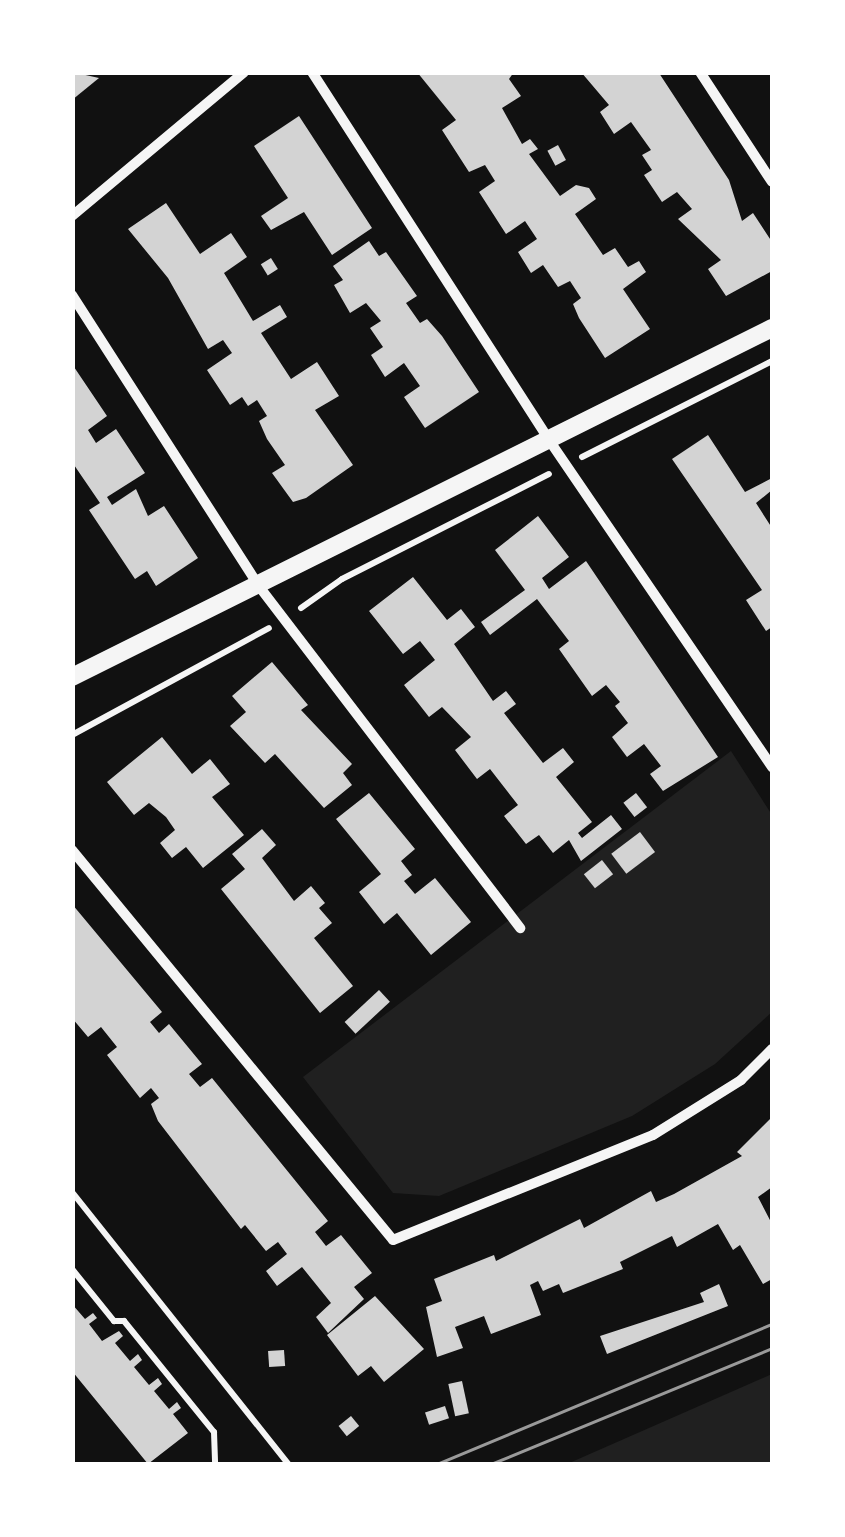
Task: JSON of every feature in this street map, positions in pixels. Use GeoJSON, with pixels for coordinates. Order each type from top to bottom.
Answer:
{"type":"FeatureCollection","features":[{"type":"Feature","properties":{"kind":"street"},"geometry":{"type":"LineString","coordinates":[[72,216],[244,72]]}},
{"type":"Feature","properties":{"kind":"street"},"geometry":{"type":"LineString","coordinates":[[312,72],[549,440],[772,767]]}},
{"type":"Feature","properties":{"kind":"street"},"geometry":{"type":"LineString","coordinates":[[700,72],[772,182]]}},
{"type":"Feature","properties":{"kind":"street"},"geometry":{"type":"LineString","coordinates":[[72,296],[258,585],[520,928]]}},
{"type":"Feature","properties":{"kind":"street"},"geometry":{"type":"LineString","coordinates":[[72,678],[772,328]]}},
{"type":"Feature","properties":{"kind":"street"},"geometry":{"type":"LineString","coordinates":[[72,850],[393,1240],[653,1135],[740,1080],[772,1049]]}},
{"type":"Feature","properties":{"kind":"path"},"geometry":{"type":"LineString","coordinates":[[72,736],[284,620],[342,579],[772,360]]}},
{"type":"Feature","properties":{"kind":"path"},"geometry":{"type":"LineString","coordinates":[[72,1192],[288,1464]]}},
{"type":"Feature","properties":{"kind":"path"},"geometry":{"type":"LineString","coordinates":[[72,1269],[114,1320],[124,1320],[214,1432],[216,1464]]}},
{"type":"Feature","properties":{"kind":"shaded area"},"geometry":{"type":"Polygon","coordinates":[[[731,751],[772,815],[772,1012],[715,1064],[632,1116],[439,1196],[393,1193],[303,1077],[731,751]]]}},
{"type":"Feature","properties":{"kind":"shaded area"},"geometry":{"type":"Polygon","coordinates":[[[772,1374],[772,1464],[567,1464],[772,1374]]]}},
{"type":"Feature","properties":{"kind":"building"},"geometry":{"type":"Polygon","coordinates":[[[72,72],[99,78],[72,100],[72,72]]]}},
{"type":"Feature","properties":{"kind":"building"},"geometry":{"type":"Polygon","coordinates":[[[417,72],[514,72],[509,79],[521,96],[502,108],[522,144],[530,139],[538,149],[529,154],[560,196],[576,185],[589,188],[596,199],[575,214],[603,255],[615,248],[628,267],[639,261],[646,272],[623,289],[650,329],[605,358],[579,318],[573,304],[581,298],[570,281],[558,287],[543,265],[531,273],[518,252],[537,239],[525,221],[506,234],[479,192],[495,181],[485,165],[469,172],[442,130],[456,120],[417,72]]]}},
{"type":"Feature","properties":{"kind":"building"},"geometry":{"type":"Polygon","coordinates":[[[581,72],[659,73],[729,180],[742,221],[753,213],[772,242],[772,271],[726,296],[708,269],[721,260],[678,219],[692,209],[677,192],[662,202],[644,175],[652,170],[642,155],[651,150],[631,122],[614,134],[600,112],[609,105],[581,72]]]}},
{"type":"Feature","properties":{"kind":"building"},"geometry":{"type":"Polygon","coordinates":[[[299,116],[372,228],[332,255],[304,212],[271,230],[261,216],[288,198],[254,146],[299,116]]]}},
{"type":"Feature","properties":{"kind":"building"},"geometry":{"type":"Polygon","coordinates":[[[558,145],[566,160],[555,166],[547,151],[558,145]]]}},
{"type":"Feature","properties":{"kind":"building"},"geometry":{"type":"Polygon","coordinates":[[[166,203],[200,254],[231,233],[247,257],[224,273],[253,321],[280,305],[287,317],[261,333],[291,379],[317,362],[339,396],[315,410],[353,465],[306,498],[293,502],[272,473],[285,465],[259,421],[267,416],[257,400],[248,406],[242,397],[230,405],[207,370],[232,353],[223,340],[208,349],[168,278],[128,229],[166,203]]]}},
{"type":"Feature","properties":{"kind":"building"},"geometry":{"type":"Polygon","coordinates":[[[369,241],[379,256],[386,252],[417,296],[406,303],[420,323],[427,319],[442,336],[479,392],[425,428],[404,397],[420,386],[404,363],[385,377],[371,355],[383,347],[370,328],[381,321],[366,303],[350,313],[334,285],[343,280],[333,266],[369,241]]]}},
{"type":"Feature","properties":{"kind":"building"},"geometry":{"type":"Polygon","coordinates":[[[271,258],[278,269],[268,275],[261,264],[271,258]]]}},
{"type":"Feature","properties":{"kind":"building"},"geometry":{"type":"Polygon","coordinates":[[[72,364],[107,416],[88,430],[96,443],[116,429],[145,473],[107,497],[112,505],[136,489],[148,516],[164,506],[198,558],[156,586],[147,571],[135,579],[89,510],[100,503],[72,462],[72,364]]]}},
{"type":"Feature","properties":{"kind":"building"},"geometry":{"type":"Polygon","coordinates":[[[708,435],[745,492],[772,478],[772,490],[756,503],[772,528],[772,627],[766,631],[746,600],[762,590],[672,459],[708,435]]]}},
{"type":"Feature","properties":{"kind":"building"},"geometry":{"type":"Polygon","coordinates":[[[538,516],[569,557],[542,578],[549,589],[586,561],[718,757],[663,791],[650,774],[661,766],[644,744],[627,757],[612,737],[628,723],[615,706],[620,702],[606,685],[592,696],[559,649],[569,641],[537,599],[490,635],[481,622],[525,590],[495,550],[538,516]]]}},
{"type":"Feature","properties":{"kind":"building"},"geometry":{"type":"Polygon","coordinates":[[[413,577],[447,620],[461,609],[475,627],[454,644],[493,701],[506,691],[516,704],[504,713],[543,763],[563,748],[574,762],[556,777],[592,822],[578,833],[582,838],[611,815],[622,829],[581,861],[569,840],[553,853],[539,835],[526,844],[504,816],[518,805],[490,769],[477,779],[455,750],[471,737],[442,707],[429,717],[404,685],[435,660],[420,641],[403,654],[369,611],[413,577]]]}},
{"type":"Feature","properties":{"kind":"building"},"geometry":{"type":"Polygon","coordinates":[[[272,662],[308,705],[301,710],[352,764],[343,773],[352,785],[324,808],[275,754],[265,763],[230,726],[246,712],[232,696],[272,662]]]}},
{"type":"Feature","properties":{"kind":"building"},"geometry":{"type":"Polygon","coordinates":[[[162,737],[192,774],[210,759],[230,784],[212,797],[244,835],[203,868],[186,847],[172,858],[160,843],[175,830],[166,817],[149,803],[134,815],[107,782],[162,737]]]}},
{"type":"Feature","properties":{"kind":"building"},"geometry":{"type":"Polygon","coordinates":[[[369,793],[415,849],[401,861],[412,875],[404,881],[415,894],[435,878],[471,922],[431,955],[397,913],[384,924],[359,892],[381,874],[336,819],[369,793]]]}},
{"type":"Feature","properties":{"kind":"building"},"geometry":{"type":"Polygon","coordinates":[[[636,793],[647,807],[634,817],[623,803],[636,793]]]}},
{"type":"Feature","properties":{"kind":"building"},"geometry":{"type":"Polygon","coordinates":[[[262,829],[276,845],[262,858],[294,901],[311,886],[325,903],[319,908],[332,923],[314,938],[353,986],[320,1013],[221,889],[245,869],[232,854],[262,829]]]}},
{"type":"Feature","properties":{"kind":"building"},"geometry":{"type":"Polygon","coordinates":[[[640,832],[655,852],[626,874],[611,854],[640,832]]]}},
{"type":"Feature","properties":{"kind":"building"},"geometry":{"type":"Polygon","coordinates":[[[602,860],[613,874],[595,888],[584,874],[602,860]]]}},
{"type":"Feature","properties":{"kind":"building"},"geometry":{"type":"Polygon","coordinates":[[[72,904],[162,1012],[150,1022],[159,1033],[169,1024],[202,1064],[189,1074],[200,1087],[212,1078],[328,1221],[315,1232],[326,1246],[341,1235],[372,1273],[354,1287],[364,1299],[328,1333],[316,1317],[331,1303],[302,1267],[277,1286],[266,1271],[287,1254],[278,1242],[266,1251],[245,1225],[241,1229],[158,1121],[151,1104],[159,1098],[151,1088],[140,1098],[107,1055],[117,1047],[101,1027],[88,1037],[72,1018],[72,904]]]}},
{"type":"Feature","properties":{"kind":"building"},"geometry":{"type":"Polygon","coordinates":[[[379,990],[390,1002],[356,1034],[345,1022],[379,990]]]}},
{"type":"Feature","properties":{"kind":"building"},"geometry":{"type":"Polygon","coordinates":[[[772,1117],[772,1187],[758,1197],[772,1224],[772,1279],[763,1284],[740,1245],[733,1250],[718,1224],[677,1247],[672,1236],[620,1262],[623,1269],[563,1293],[559,1284],[543,1291],[538,1281],[530,1285],[541,1315],[491,1334],[484,1316],[455,1327],[463,1348],[437,1357],[426,1307],[442,1301],[434,1279],[494,1255],[496,1261],[580,1219],[584,1228],[651,1191],[656,1202],[674,1194],[742,1156],[737,1152],[772,1117]]]}},
{"type":"Feature","properties":{"kind":"building"},"geometry":{"type":"Polygon","coordinates":[[[719,1284],[728,1306],[607,1354],[600,1336],[704,1302],[700,1293],[719,1284]]]}},
{"type":"Feature","properties":{"kind":"building"},"geometry":{"type":"Polygon","coordinates":[[[375,1296],[424,1349],[384,1382],[371,1366],[358,1376],[327,1335],[375,1296]]]}},
{"type":"Feature","properties":{"kind":"building"},"geometry":{"type":"Polygon","coordinates":[[[72,1304],[85,1319],[93,1313],[97,1318],[89,1324],[102,1341],[119,1331],[123,1336],[115,1343],[130,1361],[138,1354],[142,1360],[134,1367],[149,1385],[158,1378],[162,1384],[154,1391],[169,1409],[177,1402],[181,1408],[173,1414],[188,1433],[148,1464],[72,1371],[72,1304]]]}},
{"type":"Feature","properties":{"kind":"building"},"geometry":{"type":"Polygon","coordinates":[[[284,1350],[285,1366],[269,1367],[268,1351],[284,1350]]]}},
{"type":"Feature","properties":{"kind":"building"},"geometry":{"type":"Polygon","coordinates":[[[462,1381],[469,1413],[455,1416],[448,1384],[462,1381]]]}},
{"type":"Feature","properties":{"kind":"building"},"geometry":{"type":"Polygon","coordinates":[[[445,1406],[449,1418],[429,1425],[425,1412],[445,1406]]]}},
{"type":"Feature","properties":{"kind":"building"},"geometry":{"type":"Polygon","coordinates":[[[351,1416],[359,1426],[347,1436],[339,1426],[351,1416]]]}},
{"type":"Feature","properties":{"kind":"tram line"},"geometry":{"type":"LineString","coordinates":[[437,1464],[772,1324]]}},
{"type":"Feature","properties":{"kind":"tram line"},"geometry":{"type":"LineString","coordinates":[[491,1464],[772,1348]]}}]}
